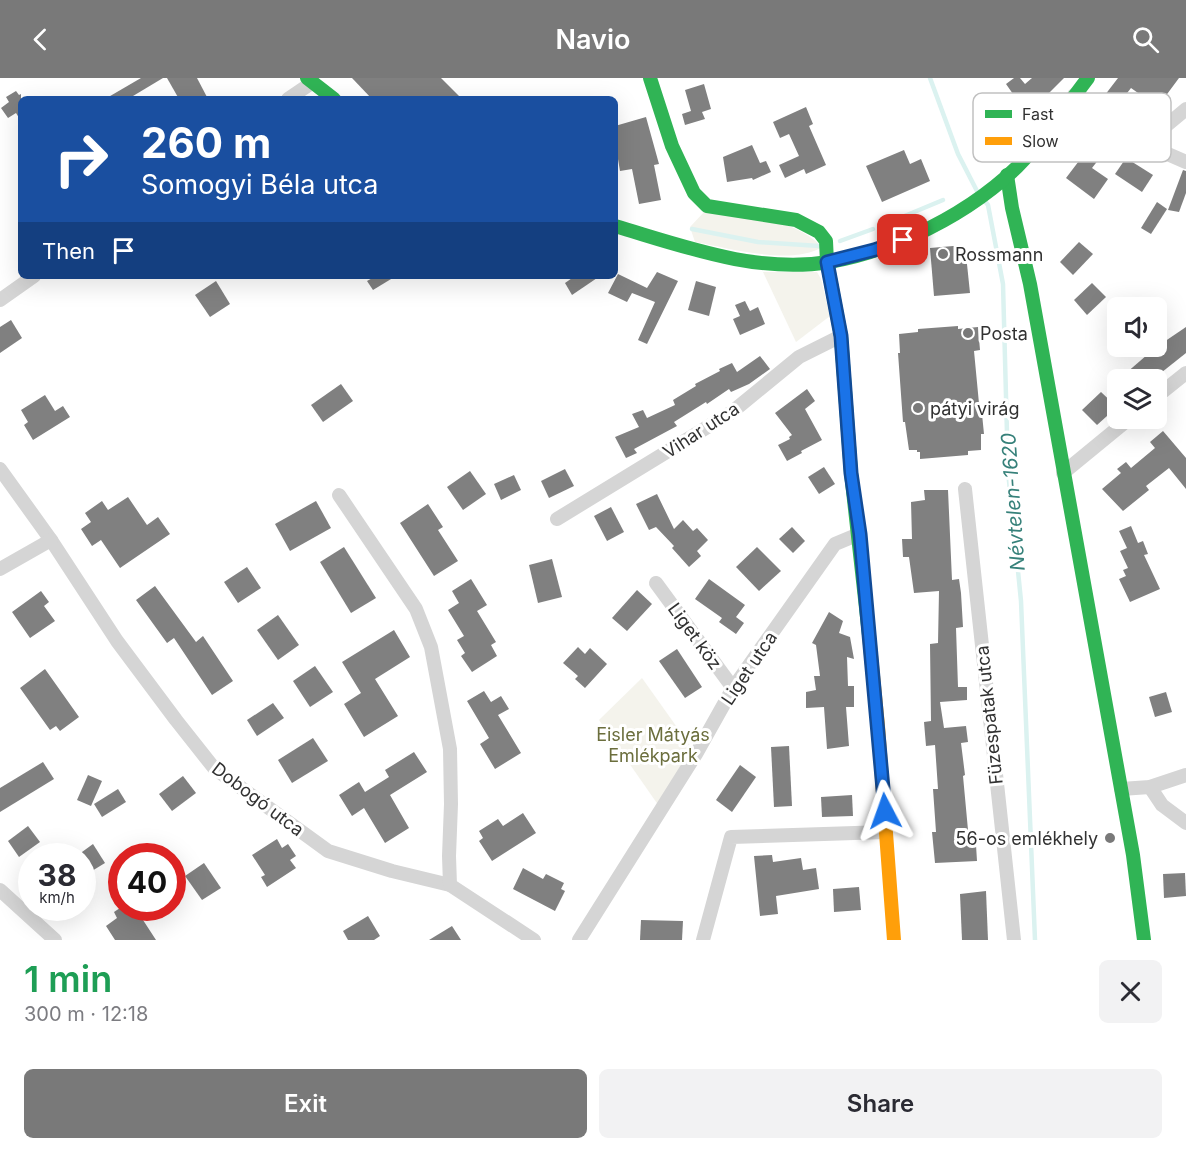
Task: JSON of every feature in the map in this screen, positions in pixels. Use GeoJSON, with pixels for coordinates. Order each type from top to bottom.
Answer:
{"type":"FeatureCollection","features":[{"type":"Feature","properties":{"kind":"street"},"geometry":{"type":"LineString","coordinates":[[650,78],[672,146],[694,193],[707,206],[796,220],[819,232],[826,241],[827,262],[841,336],[851,473],[860,534],[878,726],[894,940]]}},
{"type":"Feature","properties":{"kind":"street"},"geometry":{"type":"LineString","coordinates":[[1076,93],[1088,78]]}},
{"type":"Feature","properties":{"kind":"street"},"geometry":{"type":"LineString","coordinates":[[291,96],[310,80],[330,96]]}},
{"type":"Feature","properties":{"kind":"street"},"geometry":{"type":"LineString","coordinates":[[1171,122],[1186,109]]}},
{"type":"Feature","properties":{"kind":"street"},"geometry":{"type":"LineString","coordinates":[[1171,156],[1186,162]]}},
{"type":"Feature","properties":{"kind":"street"},"geometry":{"type":"LineString","coordinates":[[618,227],[692,249],[744,260],[785,263],[827,262],[886,246],[944,220],[979,197],[1007,175],[1019,162]]}},
{"type":"Feature","properties":{"kind":"street"},"geometry":{"type":"LineString","coordinates":[[1007,175],[1012,208],[1030,284],[1133,855],[1144,940]]}},
{"type":"Feature","properties":{"kind":"street"},"geometry":{"type":"LineString","coordinates":[[0,300],[30,279]]}},
{"type":"Feature","properties":{"kind":"street","name":"Vihar utca"},"geometry":{"type":"LineString","coordinates":[[557,519],[732,412],[799,357],[841,336]]}},
{"type":"Feature","properties":{"kind":"street"},"geometry":{"type":"LineString","coordinates":[[1167,388],[1186,373]]}},
{"type":"Feature","properties":{"kind":"street"},"geometry":{"type":"LineString","coordinates":[[1063,473],[1117,429]]}},
{"type":"Feature","properties":{"kind":"street","name":"Dobogó utca"},"geometry":{"type":"LineString","coordinates":[[0,469],[51,540],[117,641],[214,768],[328,851],[392,871],[450,885],[534,940]]}},
{"type":"Feature","properties":{"kind":"street","name":"Füzespatak utca"},"geometry":{"type":"LineString","coordinates":[[965,489],[1014,940]]}},
{"type":"Feature","properties":{"kind":"street"},"geometry":{"type":"LineString","coordinates":[[339,495],[416,609],[431,647],[450,748],[452,804],[448,856],[450,885]]}},
{"type":"Feature","properties":{"kind":"street","name":"Liget utca"},"geometry":{"type":"LineString","coordinates":[[579,940],[696,754],[733,688],[835,544],[860,534]]}},
{"type":"Feature","properties":{"kind":"street"},"geometry":{"type":"LineString","coordinates":[[0,569],[51,540]]}},
{"type":"Feature","properties":{"kind":"street","name":"Liget köz"},"geometry":{"type":"LineString","coordinates":[[656,584],[733,688]]}},
{"type":"Feature","properties":{"kind":"street"},"geometry":{"type":"LineString","coordinates":[[1121,789],[1150,787],[1186,776]]}},
{"type":"Feature","properties":{"kind":"street"},"geometry":{"type":"LineString","coordinates":[[1150,787],[1162,805],[1186,824]]}},
{"type":"Feature","properties":{"kind":"street"},"geometry":{"type":"LineString","coordinates":[[703,940],[731,837],[886,832]]}},
{"type":"Feature","properties":{"kind":"street"},"geometry":{"type":"LineString","coordinates":[[0,890],[55,940]]}},
{"type":"Feature","properties":{"kind":"green space"},"geometry":{"type":"Polygon","coordinates":[[[704,212],[751,217],[782,224],[810,237],[822,247],[794,255],[777,255],[695,242],[690,227],[704,212]]]}},
{"type":"Feature","properties":{"kind":"green space"},"geometry":{"type":"Polygon","coordinates":[[[763,272],[817,272],[821,279],[830,316],[796,342],[763,272]]]}},
{"type":"Feature","properties":{"kind":"green space","name":"Eisler Mátyás Emlékpark"},"geometry":{"type":"Polygon","coordinates":[[[642,678],[696,754],[661,809],[599,720],[642,678]]]}},
{"type":"Feature","properties":{"kind":"building"},"geometry":{"type":"Polygon","coordinates":[[[141,78],[163,78],[133,96],[110,96],[141,78]]]}},
{"type":"Feature","properties":{"kind":"building"},"geometry":{"type":"Polygon","coordinates":[[[167,78],[197,78],[206,96],[177,96],[167,78]]]}},
{"type":"Feature","properties":{"kind":"building"},"geometry":{"type":"Polygon","coordinates":[[[352,78],[441,78],[459,96],[369,96],[352,78]]]}},
{"type":"Feature","properties":{"kind":"building"},"geometry":{"type":"Polygon","coordinates":[[[1014,78],[1020,78],[1025,84],[1032,78],[1064,78],[1049,93],[1012,93],[1006,84],[1014,78]]]}},
{"type":"Feature","properties":{"kind":"building"},"geometry":{"type":"Polygon","coordinates":[[[1118,78],[1179,78],[1168,93],[1138,93],[1131,88],[1127,93],[1106,93],[1118,78]]]}},
{"type":"Feature","properties":{"kind":"building"},"geometry":{"type":"Polygon","coordinates":[[[704,84],[711,109],[702,112],[705,119],[685,125],[682,114],[691,111],[685,90],[704,84]]]}},
{"type":"Feature","properties":{"kind":"building"},"geometry":{"type":"Polygon","coordinates":[[[16,91],[19,95],[21,94],[18,96],[18,116],[16,113],[8,118],[1,108],[9,102],[6,97],[16,91]]]}},
{"type":"Feature","properties":{"kind":"building"},"geometry":{"type":"Polygon","coordinates":[[[806,107],[813,124],[809,126],[826,165],[806,174],[804,169],[785,178],[779,165],[799,156],[789,134],[780,138],[773,122],[806,107]]]}},
{"type":"Feature","properties":{"kind":"building"},"geometry":{"type":"Polygon","coordinates":[[[646,117],[659,164],[654,165],[661,200],[639,204],[632,169],[620,171],[618,125],[646,117]]]}},
{"type":"Feature","properties":{"kind":"building"},"geometry":{"type":"Polygon","coordinates":[[[752,145],[760,163],[766,161],[771,172],[753,180],[752,178],[727,182],[723,157],[752,145]]]}},
{"type":"Feature","properties":{"kind":"building"},"geometry":{"type":"Polygon","coordinates":[[[904,150],[910,164],[921,159],[930,181],[882,202],[866,166],[904,150]]]}},
{"type":"Feature","properties":{"kind":"building"},"geometry":{"type":"Polygon","coordinates":[[[1078,162],[1097,162],[1092,168],[1108,179],[1094,199],[1066,178],[1078,162]]]}},
{"type":"Feature","properties":{"kind":"building"},"geometry":{"type":"Polygon","coordinates":[[[1123,162],[1132,162],[1153,175],[1142,192],[1115,174],[1123,162]]]}},
{"type":"Feature","properties":{"kind":"building"},"geometry":{"type":"Polygon","coordinates":[[[1183,170],[1186,171],[1186,193],[1179,212],[1168,210],[1183,170]]]}},
{"type":"Feature","properties":{"kind":"building"},"geometry":{"type":"Polygon","coordinates":[[[1157,202],[1167,209],[1151,234],[1141,228],[1157,202]]]}},
{"type":"Feature","properties":{"kind":"building"},"geometry":{"type":"Polygon","coordinates":[[[1079,242],[1093,254],[1073,275],[1060,262],[1079,242]]]}},
{"type":"Feature","properties":{"kind":"building"},"geometry":{"type":"Polygon","coordinates":[[[965,245],[970,293],[934,296],[930,248],[965,245]]]}},
{"type":"Feature","properties":{"kind":"building"},"geometry":{"type":"Polygon","coordinates":[[[657,272],[678,281],[647,344],[638,340],[655,302],[632,293],[627,302],[608,293],[615,279],[618,279],[618,274],[647,288],[657,272]]]}},
{"type":"Feature","properties":{"kind":"building"},"geometry":{"type":"Polygon","coordinates":[[[371,279],[391,279],[373,290],[367,281],[371,279]]]}},
{"type":"Feature","properties":{"kind":"building"},"geometry":{"type":"Polygon","coordinates":[[[571,279],[596,279],[572,295],[565,283],[571,279]]]}},
{"type":"Feature","properties":{"kind":"building"},"geometry":{"type":"Polygon","coordinates":[[[216,281],[230,304],[210,317],[195,295],[216,281]]]}},
{"type":"Feature","properties":{"kind":"building"},"geometry":{"type":"Polygon","coordinates":[[[696,281],[716,287],[709,316],[688,310],[696,281]]]}},
{"type":"Feature","properties":{"kind":"building"},"geometry":{"type":"Polygon","coordinates":[[[1092,283],[1106,297],[1087,315],[1074,300],[1092,283]]]}},
{"type":"Feature","properties":{"kind":"building"},"geometry":{"type":"Polygon","coordinates":[[[745,301],[750,311],[758,307],[765,324],[740,335],[733,319],[740,316],[735,305],[745,301]]]}},
{"type":"Feature","properties":{"kind":"building"},"geometry":{"type":"Polygon","coordinates":[[[11,320],[22,338],[0,353],[0,327],[11,320]]]}},
{"type":"Feature","properties":{"kind":"building"},"geometry":{"type":"Polygon","coordinates":[[[958,326],[958,329],[978,327],[980,350],[974,351],[984,434],[981,434],[981,450],[968,451],[968,455],[920,459],[920,452],[909,450],[905,422],[903,422],[898,353],[900,353],[899,334],[918,332],[918,329],[958,326]]]}},
{"type":"Feature","properties":{"kind":"building"},"geometry":{"type":"Polygon","coordinates":[[[1186,327],[1186,353],[1166,369],[1131,369],[1145,357],[1167,357],[1167,340],[1186,327]]]}},
{"type":"Feature","properties":{"kind":"building"},"geometry":{"type":"Polygon","coordinates":[[[760,356],[770,369],[749,384],[731,392],[729,389],[707,404],[706,402],[674,422],[677,426],[634,449],[637,453],[626,458],[615,437],[639,427],[632,414],[643,410],[647,418],[675,405],[673,400],[696,386],[695,384],[720,371],[719,369],[732,363],[737,372],[760,356]]]}},
{"type":"Feature","properties":{"kind":"building"},"geometry":{"type":"Polygon","coordinates":[[[341,384],[353,401],[323,422],[311,405],[341,384]]]}},
{"type":"Feature","properties":{"kind":"building"},"geometry":{"type":"Polygon","coordinates":[[[807,389],[815,401],[805,409],[822,440],[787,461],[778,445],[790,439],[792,435],[775,413],[807,389]]]}},
{"type":"Feature","properties":{"kind":"building"},"geometry":{"type":"Polygon","coordinates":[[[1101,392],[1107,398],[1107,416],[1097,425],[1082,410],[1101,392]]]}},
{"type":"Feature","properties":{"kind":"building"},"geometry":{"type":"Polygon","coordinates":[[[45,395],[55,411],[63,406],[70,417],[33,440],[24,425],[28,422],[21,410],[45,395]]]}},
{"type":"Feature","properties":{"kind":"building"},"geometry":{"type":"Polygon","coordinates":[[[1163,431],[1186,458],[1186,489],[1169,468],[1146,486],[1149,490],[1123,511],[1102,489],[1121,473],[1117,469],[1126,462],[1131,468],[1155,448],[1150,442],[1163,431]]]}},
{"type":"Feature","properties":{"kind":"building"},"geometry":{"type":"Polygon","coordinates":[[[824,467],[835,484],[819,494],[808,477],[824,467]]]}},
{"type":"Feature","properties":{"kind":"building"},"geometry":{"type":"Polygon","coordinates":[[[565,469],[574,486],[549,498],[541,481],[565,469]]]}},
{"type":"Feature","properties":{"kind":"building"},"geometry":{"type":"Polygon","coordinates":[[[470,471],[486,494],[463,510],[447,487],[470,471]]]}},
{"type":"Feature","properties":{"kind":"building"},"geometry":{"type":"Polygon","coordinates":[[[514,475],[521,490],[501,500],[494,484],[514,475]]]}},
{"type":"Feature","properties":{"kind":"building"},"geometry":{"type":"Polygon","coordinates":[[[924,490],[948,490],[952,580],[959,579],[963,627],[956,628],[958,687],[967,687],[967,700],[940,702],[944,728],[966,726],[968,742],[961,743],[965,775],[963,776],[968,830],[975,829],[977,861],[935,863],[932,832],[936,832],[933,789],[938,789],[935,745],[926,746],[924,722],[931,721],[930,644],[938,643],[939,591],[914,593],[909,557],[903,557],[902,539],[912,539],[911,502],[925,500],[924,490]]]}},
{"type":"Feature","properties":{"kind":"building"},"geometry":{"type":"Polygon","coordinates":[[[657,494],[674,529],[683,520],[693,531],[697,528],[708,540],[697,551],[701,556],[689,567],[656,527],[649,530],[636,504],[657,494]]]}},
{"type":"Feature","properties":{"kind":"building"},"geometry":{"type":"Polygon","coordinates":[[[128,497],[147,525],[158,517],[170,534],[120,568],[101,540],[92,546],[81,529],[91,522],[85,513],[102,501],[108,510],[128,497]]]}},
{"type":"Feature","properties":{"kind":"building"},"geometry":{"type":"Polygon","coordinates":[[[316,501],[331,528],[290,551],[275,524],[316,501]]]}},
{"type":"Feature","properties":{"kind":"building"},"geometry":{"type":"Polygon","coordinates":[[[428,504],[443,527],[438,530],[458,561],[434,576],[400,523],[428,504]]]}},
{"type":"Feature","properties":{"kind":"building"},"geometry":{"type":"Polygon","coordinates":[[[611,507],[624,532],[607,541],[594,516],[611,507]]]}},
{"type":"Feature","properties":{"kind":"building"},"geometry":{"type":"Polygon","coordinates":[[[1131,526],[1138,543],[1143,541],[1148,554],[1144,555],[1160,589],[1130,602],[1119,579],[1126,576],[1123,570],[1128,568],[1120,551],[1127,548],[1119,531],[1131,526]]]}},
{"type":"Feature","properties":{"kind":"building"},"geometry":{"type":"Polygon","coordinates":[[[792,527],[805,541],[793,553],[779,539],[792,527]]]}},
{"type":"Feature","properties":{"kind":"building"},"geometry":{"type":"Polygon","coordinates":[[[344,547],[376,598],[351,613],[320,562],[344,547]]]}},
{"type":"Feature","properties":{"kind":"building"},"geometry":{"type":"Polygon","coordinates":[[[757,547],[781,571],[759,591],[736,567],[757,547]]]}},
{"type":"Feature","properties":{"kind":"building"},"geometry":{"type":"Polygon","coordinates":[[[552,559],[562,597],[538,603],[529,565],[552,559]]]}},
{"type":"Feature","properties":{"kind":"building"},"geometry":{"type":"Polygon","coordinates":[[[247,567],[261,588],[238,603],[224,582],[247,567]]]}},
{"type":"Feature","properties":{"kind":"building"},"geometry":{"type":"Polygon","coordinates":[[[471,579],[487,605],[477,611],[496,642],[491,645],[497,656],[472,672],[461,656],[465,653],[457,640],[464,636],[448,610],[459,603],[452,591],[471,579]]]}},
{"type":"Feature","properties":{"kind":"building"},"geometry":{"type":"Polygon","coordinates":[[[709,579],[745,605],[736,617],[744,623],[736,634],[719,622],[722,618],[695,599],[709,579]]]}},
{"type":"Feature","properties":{"kind":"building"},"geometry":{"type":"Polygon","coordinates":[[[155,586],[196,642],[203,636],[233,681],[212,695],[174,638],[167,643],[136,600],[155,586]]]}},
{"type":"Feature","properties":{"kind":"building"},"geometry":{"type":"Polygon","coordinates":[[[637,590],[652,604],[627,631],[612,618],[637,590]]]}},
{"type":"Feature","properties":{"kind":"building"},"geometry":{"type":"Polygon","coordinates":[[[41,591],[49,602],[44,606],[55,621],[30,638],[12,612],[41,591]]]}},
{"type":"Feature","properties":{"kind":"building"},"geometry":{"type":"Polygon","coordinates":[[[829,612],[843,621],[839,633],[850,637],[854,659],[847,657],[848,686],[854,686],[854,707],[846,707],[849,746],[827,749],[824,707],[806,708],[806,692],[816,690],[814,676],[820,676],[816,645],[812,643],[829,612]]]}},
{"type":"Feature","properties":{"kind":"building"},"geometry":{"type":"Polygon","coordinates":[[[278,615],[299,645],[278,660],[257,630],[278,615]]]}},
{"type":"Feature","properties":{"kind":"building"},"geometry":{"type":"Polygon","coordinates":[[[394,630],[410,657],[375,679],[398,716],[364,737],[344,704],[361,693],[342,662],[394,630]]]}},
{"type":"Feature","properties":{"kind":"building"},"geometry":{"type":"Polygon","coordinates":[[[578,647],[585,654],[590,648],[607,664],[585,688],[575,679],[578,676],[563,663],[578,647]]]}},
{"type":"Feature","properties":{"kind":"building"},"geometry":{"type":"Polygon","coordinates":[[[677,649],[702,687],[685,698],[659,661],[677,649]]]}},
{"type":"Feature","properties":{"kind":"building"},"geometry":{"type":"Polygon","coordinates":[[[315,666],[333,692],[310,707],[293,681],[315,666]]]}},
{"type":"Feature","properties":{"kind":"building"},"geometry":{"type":"Polygon","coordinates":[[[45,669],[79,717],[60,731],[56,726],[50,730],[20,688],[45,669]]]}},
{"type":"Feature","properties":{"kind":"building"},"geometry":{"type":"Polygon","coordinates":[[[484,691],[491,702],[501,696],[509,709],[498,715],[521,753],[495,769],[480,744],[489,738],[467,701],[484,691]]]}},
{"type":"Feature","properties":{"kind":"building"},"geometry":{"type":"Polygon","coordinates":[[[1166,692],[1172,712],[1155,717],[1149,697],[1166,692]]]}},
{"type":"Feature","properties":{"kind":"building"},"geometry":{"type":"Polygon","coordinates":[[[273,703],[284,718],[257,736],[247,720],[273,703]]]}},
{"type":"Feature","properties":{"kind":"building"},"geometry":{"type":"Polygon","coordinates":[[[313,738],[328,761],[292,783],[278,760],[313,738]]]}},
{"type":"Feature","properties":{"kind":"building"},"geometry":{"type":"Polygon","coordinates":[[[789,746],[792,806],[774,807],[771,747],[789,746]]]}},
{"type":"Feature","properties":{"kind":"building"},"geometry":{"type":"Polygon","coordinates":[[[414,752],[427,772],[390,795],[409,828],[385,843],[364,808],[352,816],[339,795],[359,782],[365,792],[389,777],[385,770],[414,752]]]}},
{"type":"Feature","properties":{"kind":"building"},"geometry":{"type":"Polygon","coordinates":[[[43,762],[54,779],[0,812],[0,788],[43,762]]]}},
{"type":"Feature","properties":{"kind":"building"},"geometry":{"type":"Polygon","coordinates":[[[740,765],[756,777],[732,812],[716,800],[740,765]]]}},
{"type":"Feature","properties":{"kind":"building"},"geometry":{"type":"Polygon","coordinates":[[[88,775],[102,781],[91,806],[77,800],[88,775]]]}},
{"type":"Feature","properties":{"kind":"building"},"geometry":{"type":"Polygon","coordinates":[[[183,776],[196,793],[172,811],[159,794],[183,776]]]}},
{"type":"Feature","properties":{"kind":"building"},"geometry":{"type":"Polygon","coordinates":[[[118,789],[126,802],[102,817],[94,804],[118,789]]]}},
{"type":"Feature","properties":{"kind":"building"},"geometry":{"type":"Polygon","coordinates":[[[852,795],[853,816],[822,817],[821,797],[852,795]]]}},
{"type":"Feature","properties":{"kind":"building"},"geometry":{"type":"Polygon","coordinates":[[[523,813],[536,833],[492,861],[479,841],[483,838],[479,831],[498,819],[503,826],[523,813]]]}},
{"type":"Feature","properties":{"kind":"building"},"geometry":{"type":"Polygon","coordinates":[[[28,826],[40,842],[18,843],[18,856],[8,841],[28,826]]]}},
{"type":"Feature","properties":{"kind":"building"},"geometry":{"type":"Polygon","coordinates":[[[277,839],[282,848],[288,844],[296,856],[290,860],[296,868],[267,887],[261,877],[265,875],[252,855],[277,839]]]}},
{"type":"Feature","properties":{"kind":"building"},"geometry":{"type":"Polygon","coordinates":[[[96,849],[105,863],[96,868],[96,849]]]}},
{"type":"Feature","properties":{"kind":"building"},"geometry":{"type":"Polygon","coordinates":[[[772,855],[773,862],[801,858],[803,870],[816,868],[819,889],[776,896],[778,914],[760,916],[754,856],[772,855]]]}},
{"type":"Feature","properties":{"kind":"building"},"geometry":{"type":"Polygon","coordinates":[[[204,863],[221,888],[202,900],[186,875],[204,863]]]}},
{"type":"Feature","properties":{"kind":"building"},"geometry":{"type":"Polygon","coordinates":[[[523,868],[543,879],[546,874],[564,883],[561,889],[565,891],[555,911],[513,889],[523,868]]]}},
{"type":"Feature","properties":{"kind":"building"},"geometry":{"type":"Polygon","coordinates":[[[1185,873],[1186,896],[1164,898],[1163,874],[1185,873]]]}},
{"type":"Feature","properties":{"kind":"building"},"geometry":{"type":"Polygon","coordinates":[[[859,887],[861,910],[834,912],[833,889],[859,887]]]}},
{"type":"Feature","properties":{"kind":"building"},"geometry":{"type":"Polygon","coordinates":[[[986,891],[988,940],[962,940],[960,894],[986,891]]]}},
{"type":"Feature","properties":{"kind":"building"},"geometry":{"type":"Polygon","coordinates":[[[368,916],[380,936],[374,940],[348,940],[343,931],[368,916]]]}},
{"type":"Feature","properties":{"kind":"building"},"geometry":{"type":"Polygon","coordinates":[[[641,920],[683,921],[682,940],[640,940],[641,920]]]}},
{"type":"Feature","properties":{"kind":"building"},"geometry":{"type":"Polygon","coordinates":[[[113,921],[144,921],[156,940],[115,940],[106,926],[113,921]]]}},
{"type":"Feature","properties":{"kind":"building"},"geometry":{"type":"Polygon","coordinates":[[[452,926],[461,940],[429,940],[452,926]]]}},
{"type":"Feature","properties":{"kind":"waterway","name":"Névtelen-1620"},"geometry":{"type":"LineString","coordinates":[[930,78],[958,154],[978,193]]}},
{"type":"Feature","properties":{"kind":"waterway"},"geometry":{"type":"LineString","coordinates":[[883,225],[943,200]]}},
{"type":"Feature","properties":{"kind":"waterway","name":"Névtelen-1620"},"geometry":{"type":"LineString","coordinates":[[984,200],[988,205],[1003,284],[1008,471],[1021,601],[1035,940]]}},
{"type":"Feature","properties":{"kind":"waterway"},"geometry":{"type":"LineString","coordinates":[[692,229],[758,242],[819,246]]}},
{"type":"Feature","properties":{"kind":"waterway"},"geometry":{"type":"LineString","coordinates":[[840,241],[873,229]]}},
{"type":"Feature","properties":{"kind":"traffic: fast"},"geometry":{"type":"LineString","coordinates":[[307,78],[330,96]]}},
{"type":"Feature","properties":{"kind":"traffic: fast"},"geometry":{"type":"LineString","coordinates":[[650,78],[672,146],[694,193],[707,206],[796,220],[819,232],[826,241],[827,262],[841,336],[851,473],[869,635]]}},
{"type":"Feature","properties":{"kind":"traffic: fast"},"geometry":{"type":"LineString","coordinates":[[1077,93],[1088,78]]}},
{"type":"Feature","properties":{"kind":"traffic: fast"},"geometry":{"type":"LineString","coordinates":[[618,227],[720,256],[748,261],[802,265],[829,262],[894,244],[942,221],[994,187],[1022,162]]}},
{"type":"Feature","properties":{"kind":"traffic: fast"},"geometry":{"type":"LineString","coordinates":[[1007,175],[1012,208],[1030,284],[1133,855],[1144,940]]}},
{"type":"Feature","properties":{"kind":"traffic: slow"},"geometry":{"type":"LineString","coordinates":[[869,635],[894,940]]}},
{"type":"Feature","properties":{"kind":"place","name":"Rossmann"},"geometry":{"type":"Point","coordinates":[943,254]}},
{"type":"Feature","properties":{"kind":"place","name":"Posta"},"geometry":{"type":"Point","coordinates":[968,333]}},
{"type":"Feature","properties":{"kind":"place","name":"pátyi virág"},"geometry":{"type":"Point","coordinates":[918,408]}},
{"type":"Feature","properties":{"kind":"place","name":"56-os emlékhely"},"geometry":{"type":"Point","coordinates":[1110,838]}},
{"type":"Feature","properties":{"kind":"route"},"geometry":{"type":"LineString","coordinates":[[885,811],[860,534],[851,473],[841,336],[827,262],[903,240]]}}]}
